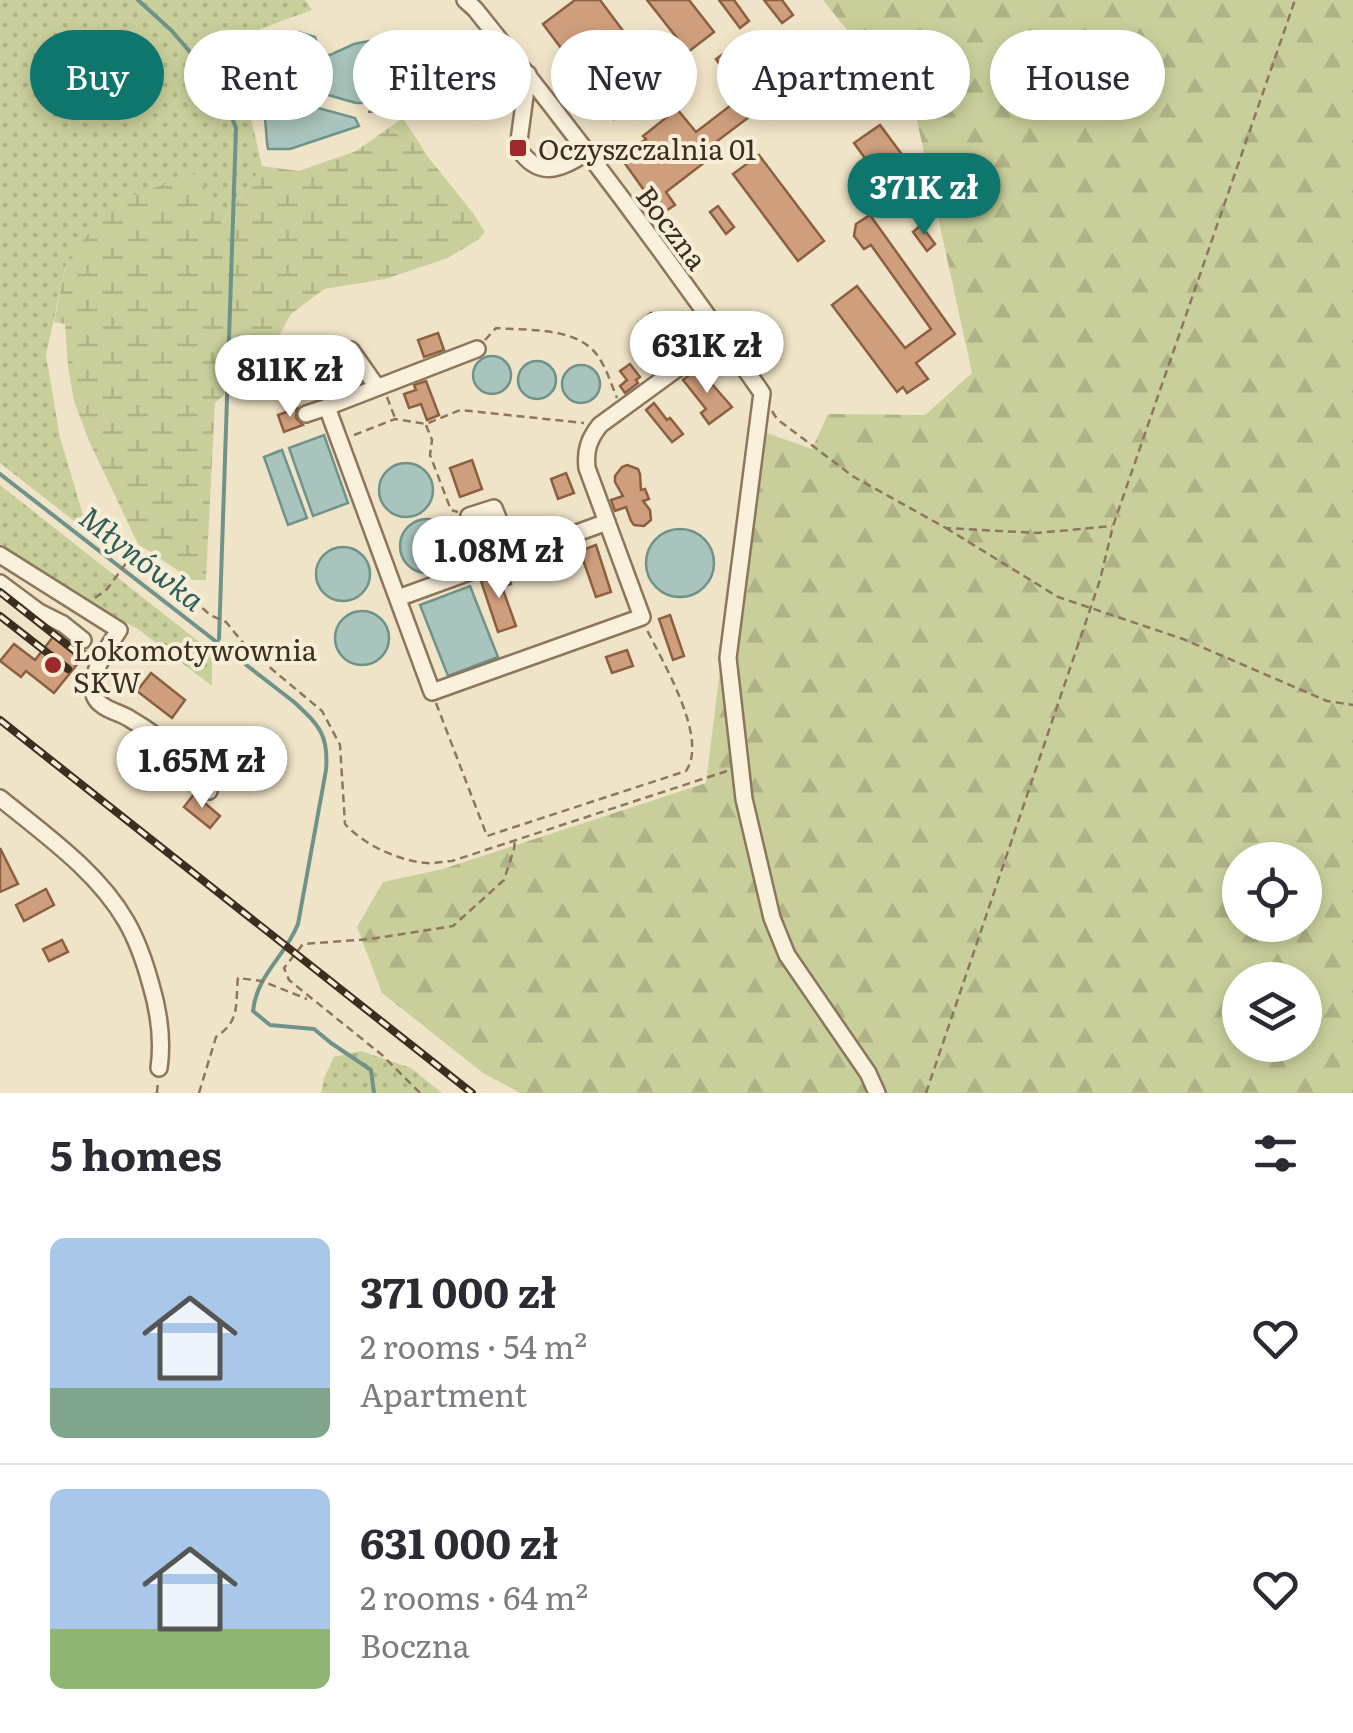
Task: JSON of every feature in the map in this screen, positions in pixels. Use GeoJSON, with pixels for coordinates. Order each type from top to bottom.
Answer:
{"type":"FeatureCollection","features":[{"type":"Feature","properties":{"kind":"street","name":"Boczna"},"geometry":{"type":"LineString","coordinates":[[465,0],[492,30]]}},
{"type":"Feature","properties":{"kind":"street","name":"Boczna"},"geometry":{"type":"LineString","coordinates":[[531,78],[762,393]]}},
{"type":"Feature","properties":{"kind":"street"},"geometry":{"type":"LineString","coordinates":[[522,120],[518,148],[527,162],[538,168],[568,164],[586,153]]}},
{"type":"Feature","properties":{"kind":"street"},"geometry":{"type":"LineString","coordinates":[[323,383],[432,692],[642,617],[586,468],[590,438],[600,425],[722,336]]}},
{"type":"Feature","properties":{"kind":"street"},"geometry":{"type":"LineString","coordinates":[[306,414],[476,349]]}},
{"type":"Feature","properties":{"kind":"street"},"geometry":{"type":"LineString","coordinates":[[351,350],[377,387]]}},
{"type":"Feature","properties":{"kind":"street"},"geometry":{"type":"LineString","coordinates":[[762,393],[728,658],[744,799],[768,901],[787,956],[868,1073],[877,1093]]}},
{"type":"Feature","properties":{"kind":"street"},"geometry":{"type":"LineString","coordinates":[[469,516],[494,508],[513,556]]}},
{"type":"Feature","properties":{"kind":"street"},"geometry":{"type":"LineString","coordinates":[[398,598],[607,522]]}},
{"type":"Feature","properties":{"kind":"street"},"geometry":{"type":"LineString","coordinates":[[0,554],[119,630],[93,681],[95,698],[138,724],[195,767],[209,791]]}},
{"type":"Feature","properties":{"kind":"street"},"geometry":{"type":"LineString","coordinates":[[0,583],[83,640]]}},
{"type":"Feature","properties":{"kind":"street"},"geometry":{"type":"LineString","coordinates":[[0,798],[80,866],[106,892],[128,923],[146,964],[156,1002],[161,1045],[159,1068]]}},
{"type":"Feature","properties":{"kind":"path"},"geometry":{"type":"LineString","coordinates":[[926,1093],[1100,580],[1114,526],[1296,0]]}},
{"type":"Feature","properties":{"kind":"path"},"geometry":{"type":"LineString","coordinates":[[476,349],[496,328],[574,337],[600,357],[622,409]]}},
{"type":"Feature","properties":{"kind":"path"},"geometry":{"type":"LineString","coordinates":[[377,387],[387,396],[395,419]]}},
{"type":"Feature","properties":{"kind":"path"},"geometry":{"type":"LineString","coordinates":[[762,393],[777,419],[854,477],[1058,597],[1184,639],[1327,701],[1353,705]]}},
{"type":"Feature","properties":{"kind":"path"},"geometry":{"type":"LineString","coordinates":[[340,440],[395,419],[426,424],[460,410],[600,425]]}},
{"type":"Feature","properties":{"kind":"path"},"geometry":{"type":"LineString","coordinates":[[426,424],[432,440],[430,456],[451,510],[469,516]]}},
{"type":"Feature","properties":{"kind":"path"},"geometry":{"type":"LineString","coordinates":[[946,528],[1037,534],[1114,526]]}},
{"type":"Feature","properties":{"kind":"path"},"geometry":{"type":"LineString","coordinates":[[74,601],[93,599],[107,589],[130,558],[169,577],[210,614],[226,622],[249,650],[322,711],[340,745],[345,824],[380,849],[427,863],[452,861],[740,767]]}},
{"type":"Feature","properties":{"kind":"path"},"geometry":{"type":"LineString","coordinates":[[432,692],[487,836],[686,771],[693,761],[693,744],[686,713],[642,617]]}},
{"type":"Feature","properties":{"kind":"path"},"geometry":{"type":"LineString","coordinates":[[420,1093],[382,1055],[288,980],[284,968],[303,944],[371,939],[453,926],[504,880],[515,840]]}},
{"type":"Feature","properties":{"kind":"path"},"geometry":{"type":"LineString","coordinates":[[199,1093],[216,1037],[228,1030],[235,1016],[238,978],[262,981],[313,1001]]}},
{"type":"Feature","properties":{"kind":"green space"},"geometry":{"type":"Polygon","coordinates":[[[0,0],[305,0],[312,10],[258,30],[184,30],[184,120],[251,120],[262,166],[221,225],[197,173],[67,260],[46,355],[60,437],[88,532],[0,463],[0,0]]]}},
{"type":"Feature","properties":{"kind":"green space"},"geometry":{"type":"Polygon","coordinates":[[[823,0],[1353,0],[1353,1093],[520,1093],[483,1073],[382,993],[357,927],[383,882],[443,869],[706,783],[721,662],[764,432],[812,449],[828,414],[925,415],[972,373],[917,120],[970,120],[970,30],[847,30],[823,0]]]}},
{"type":"Feature","properties":{"kind":"green space"},"geometry":{"type":"Polygon","coordinates":[[[404,120],[485,232],[448,258],[385,279],[324,289],[291,314],[268,355],[215,403],[206,580],[192,580],[138,544],[89,441],[74,401],[65,324],[54,322],[67,260],[115,201],[198,173],[222,224],[262,166],[299,171],[356,151],[404,120]]]}},
{"type":"Feature","properties":{"kind":"green space"},"geometry":{"type":"Polygon","coordinates":[[[0,485],[212,652],[212,686],[138,629],[0,551],[0,485]]]}},
{"type":"Feature","properties":{"kind":"green space"},"geometry":{"type":"Polygon","coordinates":[[[361,1051],[411,1068],[442,1093],[321,1093],[334,1057],[361,1051]]]}},
{"type":"Feature","properties":{"kind":"water"},"geometry":{"type":"Polygon","coordinates":[[[353,44],[353,102],[333,96],[333,54],[353,44]]]}},
{"type":"Feature","properties":{"kind":"water"},"geometry":{"type":"Polygon","coordinates":[[[333,112],[353,117],[359,126],[290,149],[268,149],[265,120],[333,120],[333,112]]]}},
{"type":"Feature","properties":{"kind":"water"},"geometry":{"type":"Polygon","coordinates":[[[492,356],[506,361],[511,375],[506,389],[492,394],[478,389],[473,375],[478,361],[492,356]]]}},
{"type":"Feature","properties":{"kind":"water"},"geometry":{"type":"Polygon","coordinates":[[[537,361],[551,366],[556,380],[551,394],[537,399],[523,394],[518,380],[523,366],[537,361]]]}},
{"type":"Feature","properties":{"kind":"water"},"geometry":{"type":"Polygon","coordinates":[[[581,365],[595,370],[600,384],[595,398],[581,403],[567,398],[562,384],[567,370],[581,365]]]}},
{"type":"Feature","properties":{"kind":"water"},"geometry":{"type":"Polygon","coordinates":[[[324,435],[348,503],[313,516],[289,448],[324,435]]]}},
{"type":"Feature","properties":{"kind":"water"},"geometry":{"type":"Polygon","coordinates":[[[282,450],[307,518],[288,525],[264,457],[282,450]]]}},
{"type":"Feature","properties":{"kind":"water"},"geometry":{"type":"Polygon","coordinates":[[[406,463],[425,471],[433,490],[425,509],[406,517],[387,509],[379,490],[387,471],[406,463]]]}},
{"type":"Feature","properties":{"kind":"water"},"geometry":{"type":"Polygon","coordinates":[[[427,519],[446,527],[454,546],[446,565],[427,573],[408,565],[400,546],[408,527],[427,519]]]}},
{"type":"Feature","properties":{"kind":"water"},"geometry":{"type":"Polygon","coordinates":[[[680,529],[693,531],[704,539],[712,550],[712,576],[704,587],[693,595],[680,597],[667,595],[656,587],[648,576],[646,563],[648,550],[656,539],[667,531],[680,529]]]}},
{"type":"Feature","properties":{"kind":"water"},"geometry":{"type":"Polygon","coordinates":[[[343,547],[362,555],[370,574],[362,593],[343,601],[324,593],[316,574],[324,555],[343,547]]]}},
{"type":"Feature","properties":{"kind":"water"},"geometry":{"type":"Polygon","coordinates":[[[470,586],[498,657],[448,676],[420,605],[470,586]]]}},
{"type":"Feature","properties":{"kind":"water"},"geometry":{"type":"Polygon","coordinates":[[[362,611],[381,619],[389,638],[381,657],[362,665],[343,657],[335,638],[343,619],[362,611]]]}},
{"type":"Feature","properties":{"kind":"building"},"geometry":{"type":"Polygon","coordinates":[[[575,0],[600,0],[622,30],[551,30],[551,35],[543,24],[575,0]]]}},
{"type":"Feature","properties":{"kind":"building"},"geometry":{"type":"Polygon","coordinates":[[[647,0],[689,0],[714,32],[697,45],[697,30],[671,30],[647,0]]]}},
{"type":"Feature","properties":{"kind":"building"},"geometry":{"type":"Polygon","coordinates":[[[719,0],[734,0],[749,21],[740,28],[719,0]]]}},
{"type":"Feature","properties":{"kind":"building"},"geometry":{"type":"Polygon","coordinates":[[[764,0],[782,0],[793,15],[782,23],[764,0]]]}},
{"type":"Feature","properties":{"kind":"building"},"geometry":{"type":"Polygon","coordinates":[[[717,116],[717,120],[745,120],[708,148],[714,155],[666,192],[675,205],[661,214],[621,158],[663,120],[686,120],[696,132],[717,116]]]}},
{"type":"Feature","properties":{"kind":"building"},"geometry":{"type":"Polygon","coordinates":[[[880,125],[909,164],[883,183],[854,143],[880,125]]]}},
{"type":"Feature","properties":{"kind":"building"},"geometry":{"type":"Polygon","coordinates":[[[759,155],[824,241],[798,261],[733,174],[759,155]]]}},
{"type":"Feature","properties":{"kind":"building"},"geometry":{"type":"Polygon","coordinates":[[[718,206],[734,227],[726,234],[710,212],[718,206]]]}},
{"type":"Feature","properties":{"kind":"building"},"geometry":{"type":"Polygon","coordinates":[[[870,215],[955,334],[916,363],[928,379],[907,393],[903,387],[897,392],[832,305],[857,286],[905,348],[931,329],[871,245],[864,249],[854,236],[856,224],[870,215]]]}},
{"type":"Feature","properties":{"kind":"building"},"geometry":{"type":"Polygon","coordinates":[[[921,225],[935,244],[927,251],[913,232],[921,225]]]}},
{"type":"Feature","properties":{"kind":"building"},"geometry":{"type":"Polygon","coordinates":[[[651,313],[669,337],[657,346],[639,322],[651,313]]]}},
{"type":"Feature","properties":{"kind":"building"},"geometry":{"type":"Polygon","coordinates":[[[438,333],[444,350],[424,357],[418,340],[438,333]]]}},
{"type":"Feature","properties":{"kind":"building"},"geometry":{"type":"Polygon","coordinates":[[[336,350],[356,377],[340,389],[318,363],[336,350]]]}},
{"type":"Feature","properties":{"kind":"building"},"geometry":{"type":"Polygon","coordinates":[[[630,364],[640,377],[625,393],[620,386],[627,380],[620,371],[630,364]]]}},
{"type":"Feature","properties":{"kind":"building"},"geometry":{"type":"Polygon","coordinates":[[[698,368],[732,407],[709,424],[701,413],[706,409],[683,380],[698,368]]]}},
{"type":"Feature","properties":{"kind":"building"},"geometry":{"type":"Polygon","coordinates":[[[426,381],[439,415],[427,420],[421,404],[409,408],[404,394],[426,381]]]}},
{"type":"Feature","properties":{"kind":"building"},"geometry":{"type":"Polygon","coordinates":[[[654,403],[683,434],[672,442],[646,410],[654,403]]]}},
{"type":"Feature","properties":{"kind":"building"},"geometry":{"type":"Polygon","coordinates":[[[297,408],[296,418],[303,425],[284,432],[278,415],[297,408]]]}},
{"type":"Feature","properties":{"kind":"building"},"geometry":{"type":"Polygon","coordinates":[[[472,460],[482,489],[460,497],[450,468],[472,460]]]}},
{"type":"Feature","properties":{"kind":"building"},"geometry":{"type":"Polygon","coordinates":[[[627,465],[638,469],[641,490],[645,489],[649,499],[643,501],[651,520],[644,526],[634,525],[626,507],[615,511],[611,500],[623,496],[615,476],[627,465]]]}},
{"type":"Feature","properties":{"kind":"building"},"geometry":{"type":"Polygon","coordinates":[[[566,473],[574,493],[558,499],[551,479],[566,473]]]}},
{"type":"Feature","properties":{"kind":"building"},"geometry":{"type":"Polygon","coordinates":[[[596,545],[611,592],[596,597],[580,551],[596,545]]]}},
{"type":"Feature","properties":{"kind":"building"},"geometry":{"type":"Polygon","coordinates":[[[507,572],[511,584],[502,587],[516,626],[498,632],[481,581],[507,572]]]}},
{"type":"Feature","properties":{"kind":"building"},"geometry":{"type":"Polygon","coordinates":[[[670,615],[684,656],[673,660],[659,619],[670,615]]]}},
{"type":"Feature","properties":{"kind":"building","name":"Lokomotywownia SKW"},"geometry":{"type":"Polygon","coordinates":[[[56,633],[87,652],[54,693],[26,671],[21,677],[0,661],[14,644],[35,660],[56,633]]]}},
{"type":"Feature","properties":{"kind":"building"},"geometry":{"type":"Polygon","coordinates":[[[627,650],[633,666],[612,673],[606,657],[627,650]]]}},
{"type":"Feature","properties":{"kind":"building"},"geometry":{"type":"Polygon","coordinates":[[[151,673],[185,700],[172,718],[137,691],[151,673]]]}},
{"type":"Feature","properties":{"kind":"building"},"geometry":{"type":"Polygon","coordinates":[[[194,794],[220,816],[210,828],[184,807],[194,794]]]}},
{"type":"Feature","properties":{"kind":"building"},"geometry":{"type":"Polygon","coordinates":[[[0,848],[18,884],[0,892],[0,848]]]}},
{"type":"Feature","properties":{"kind":"building"},"geometry":{"type":"Polygon","coordinates":[[[46,889],[54,905],[24,921],[16,905],[46,889]]]}},
{"type":"Feature","properties":{"kind":"building"},"geometry":{"type":"Polygon","coordinates":[[[62,940],[68,952],[49,961],[43,949],[62,940]]]}},
{"type":"Feature","properties":{"kind":"waterway"},"geometry":{"type":"LineString","coordinates":[[138,0],[172,31],[220,87],[236,128],[219,639]]}},
{"type":"Feature","properties":{"kind":"waterway","name":"Młynówka"},"geometry":{"type":"LineString","coordinates":[[0,474],[294,702],[320,732],[326,748],[326,770],[298,924],[260,986],[253,1011],[270,1025],[314,1029],[371,1070],[374,1093]]}},
{"type":"Feature","properties":{"kind":"railway"},"geometry":{"type":"LineString","coordinates":[[0,592],[80,655]]}},
{"type":"Feature","properties":{"kind":"railway"},"geometry":{"type":"LineString","coordinates":[[0,616],[68,669]]}},
{"type":"Feature","properties":{"kind":"railway"},"geometry":{"type":"LineString","coordinates":[[0,720],[472,1093]]}},
{"type":"Feature","properties":{"kind":"place","name":"Oczyszczalnia 01"},"geometry":{"type":"Point","coordinates":[518,148]}},
{"type":"Feature","properties":{"kind":"place","name":"Lokomotywownia SKW"},"geometry":{"type":"Point","coordinates":[53,665]}}]}
